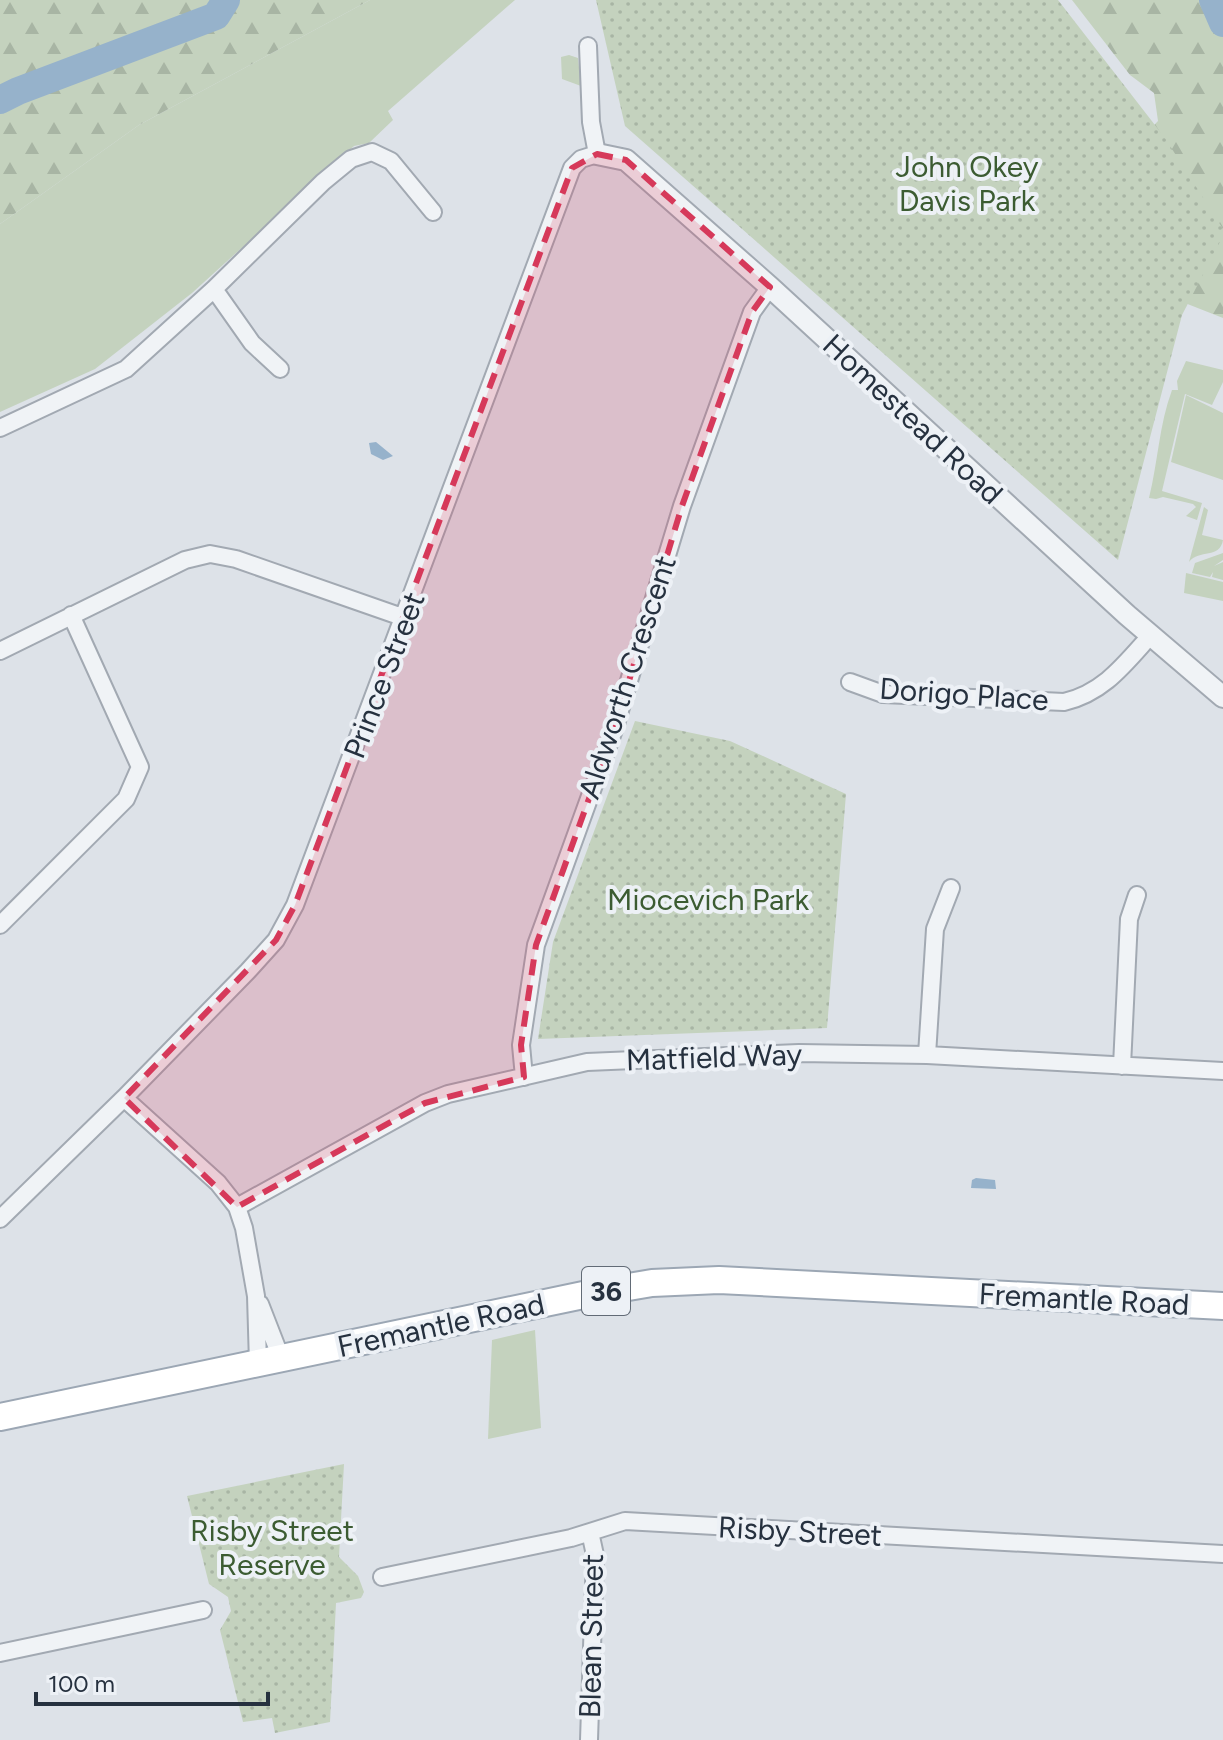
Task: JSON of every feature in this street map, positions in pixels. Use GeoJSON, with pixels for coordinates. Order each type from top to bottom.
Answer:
{"type":"FeatureCollection","features":[{"type":"Feature","properties":{"kind":"main road","name":"Fremantle Road"},"geometry":{"type":"LineString","coordinates":[[0,1417],[652,1283],[699,1280],[1223,1306]]}},
{"type":"Feature","properties":{"kind":"street"},"geometry":{"type":"LineString","coordinates":[[588,46],[591,122],[597,154]]}},
{"type":"Feature","properties":{"kind":"street"},"geometry":{"type":"LineString","coordinates":[[0,428],[126,369],[351,159],[372,152],[391,161],[433,212]]}},
{"type":"Feature","properties":{"kind":"street","name":"Homestead Road"},"geometry":{"type":"LineString","coordinates":[[597,154],[626,160],[770,287],[1150,636],[1223,697]]}},
{"type":"Feature","properties":{"kind":"street","name":"Prince Street"},"geometry":{"type":"LineString","coordinates":[[2,1212],[124,1098],[276,940],[295,905],[572,168],[581,159],[597,154]]}},
{"type":"Feature","properties":{"kind":"street","name":"Aldworth Crescent"},"geometry":{"type":"LineString","coordinates":[[524,1077],[521,1045],[536,945],[615,727],[687,492],[752,312],[770,287]]}},
{"type":"Feature","properties":{"kind":"street"},"geometry":{"type":"LineString","coordinates":[[214,289],[252,343],[280,369]]}},
{"type":"Feature","properties":{"kind":"street"},"geometry":{"type":"LineString","coordinates":[[0,651],[185,560],[210,554],[236,559],[405,618]]}},
{"type":"Feature","properties":{"kind":"street"},"geometry":{"type":"LineString","coordinates":[[0,925],[126,799],[140,767],[71,615]]}},
{"type":"Feature","properties":{"kind":"street","name":"Dorigo Place"},"geometry":{"type":"LineString","coordinates":[[850,682],[883,694],[1064,702],[1081,698],[1107,683],[1150,636]]}},
{"type":"Feature","properties":{"kind":"street"},"geometry":{"type":"LineString","coordinates":[[927,1055],[935,929],[951,888]]}},
{"type":"Feature","properties":{"kind":"street"},"geometry":{"type":"LineString","coordinates":[[1122,1066],[1129,919],[1137,895]]}},
{"type":"Feature","properties":{"kind":"street","name":"Matfield Way"},"geometry":{"type":"LineString","coordinates":[[237,1207],[425,1103],[448,1094],[587,1062],[799,1053],[927,1055],[1223,1071]]}},
{"type":"Feature","properties":{"kind":"street"},"geometry":{"type":"LineString","coordinates":[[124,1098],[218,1183],[237,1207],[244,1228],[270,1360]]}},
{"type":"Feature","properties":{"kind":"street","name":"Risby Street"},"geometry":{"type":"LineString","coordinates":[[382,1577],[590,1532],[625,1521],[1223,1554]]}},
{"type":"Feature","properties":{"kind":"street","name":"Blean Street"},"geometry":{"type":"LineString","coordinates":[[589,1740],[595,1555],[590,1532]]}},
{"type":"Feature","properties":{"kind":"street"},"geometry":{"type":"LineString","coordinates":[[0,1653],[203,1610]]}},
{"type":"Feature","properties":{"kind":"highlighted area"},"geometry":{"type":"Polygon","coordinates":[[[597,154],[626,160],[770,287],[752,312],[682,506],[615,727],[536,945],[521,1045],[524,1077],[425,1103],[237,1207],[124,1098],[276,940],[295,905],[572,168],[597,154]]]}},
{"type":"Feature","properties":{"kind":"green space"},"geometry":{"type":"Polygon","coordinates":[[[0,0],[370,0],[139,125],[0,224],[0,0]]]}},
{"type":"Feature","properties":{"kind":"green space"},"geometry":{"type":"Polygon","coordinates":[[[370,0],[515,0],[388,111],[393,120],[369,143],[354,146],[192,293],[95,369],[0,412],[0,224],[139,125],[370,0]]]}},
{"type":"Feature","properties":{"kind":"green space","name":"John Okey Davis Park"},"geometry":{"type":"Polygon","coordinates":[[[596,0],[1058,0],[1165,138],[1223,229],[1223,236],[1182,315],[1118,560],[625,126],[596,0]]]}},
{"type":"Feature","properties":{"kind":"green space"},"geometry":{"type":"Polygon","coordinates":[[[1072,0],[1223,0],[1223,318],[1157,292],[1135,145],[1158,121],[1154,93],[1130,75],[1072,0]]]}},
{"type":"Feature","properties":{"kind":"green space"},"geometry":{"type":"Polygon","coordinates":[[[569,55],[578,58],[581,86],[562,79],[561,57],[569,55]]]}},
{"type":"Feature","properties":{"kind":"green space"},"geometry":{"type":"Polygon","coordinates":[[[1186,361],[1223,370],[1223,382],[1212,405],[1185,394],[1162,491],[1202,503],[1197,520],[1186,516],[1196,507],[1193,504],[1163,497],[1149,498],[1168,403],[1172,390],[1178,390],[1177,381],[1186,361]]]}},
{"type":"Feature","properties":{"kind":"green space"},"geometry":{"type":"Polygon","coordinates":[[[1186,395],[1223,413],[1223,480],[1171,462],[1186,395]]]}},
{"type":"Feature","properties":{"kind":"green space"},"geometry":{"type":"Polygon","coordinates":[[[1204,507],[1208,510],[1202,535],[1223,540],[1218,550],[1189,562],[1204,507]]]}},
{"type":"Feature","properties":{"kind":"green space"},"geometry":{"type":"Polygon","coordinates":[[[1223,553],[1223,560],[1214,566],[1223,562],[1223,580],[1212,577],[1213,572],[1210,577],[1192,573],[1195,563],[1223,553]]]}},
{"type":"Feature","properties":{"kind":"green space"},"geometry":{"type":"Polygon","coordinates":[[[1186,573],[1223,582],[1223,601],[1184,593],[1186,573]]]}},
{"type":"Feature","properties":{"kind":"green space","name":"Miocevich Park"},"geometry":{"type":"Polygon","coordinates":[[[635,721],[730,741],[846,794],[827,1028],[538,1039],[553,942],[635,721]]]}},
{"type":"Feature","properties":{"kind":"green space"},"geometry":{"type":"Polygon","coordinates":[[[535,1330],[541,1428],[488,1439],[492,1340],[535,1330]]]}},
{"type":"Feature","properties":{"kind":"green space","name":"Risby Street Reserve"},"geometry":{"type":"Polygon","coordinates":[[[344,1464],[339,1557],[358,1576],[364,1592],[361,1598],[336,1603],[330,1722],[275,1733],[272,1718],[243,1722],[220,1630],[231,1611],[228,1597],[209,1584],[187,1496],[344,1464]]]}},
{"type":"Feature","properties":{"kind":"water"},"geometry":{"type":"Polygon","coordinates":[[[376,442],[393,456],[383,460],[371,454],[369,443],[376,442]]]}},
{"type":"Feature","properties":{"kind":"water"},"geometry":{"type":"Polygon","coordinates":[[[972,1180],[995,1180],[996,1189],[971,1188],[972,1180]]]}},
{"type":"Feature","properties":{"kind":"waterway"},"geometry":{"type":"LineString","coordinates":[[0,100],[216,16],[226,0]]}},
{"type":"Feature","properties":{"kind":"waterway"},"geometry":{"type":"LineString","coordinates":[[1213,0],[1223,23]]}}]}
